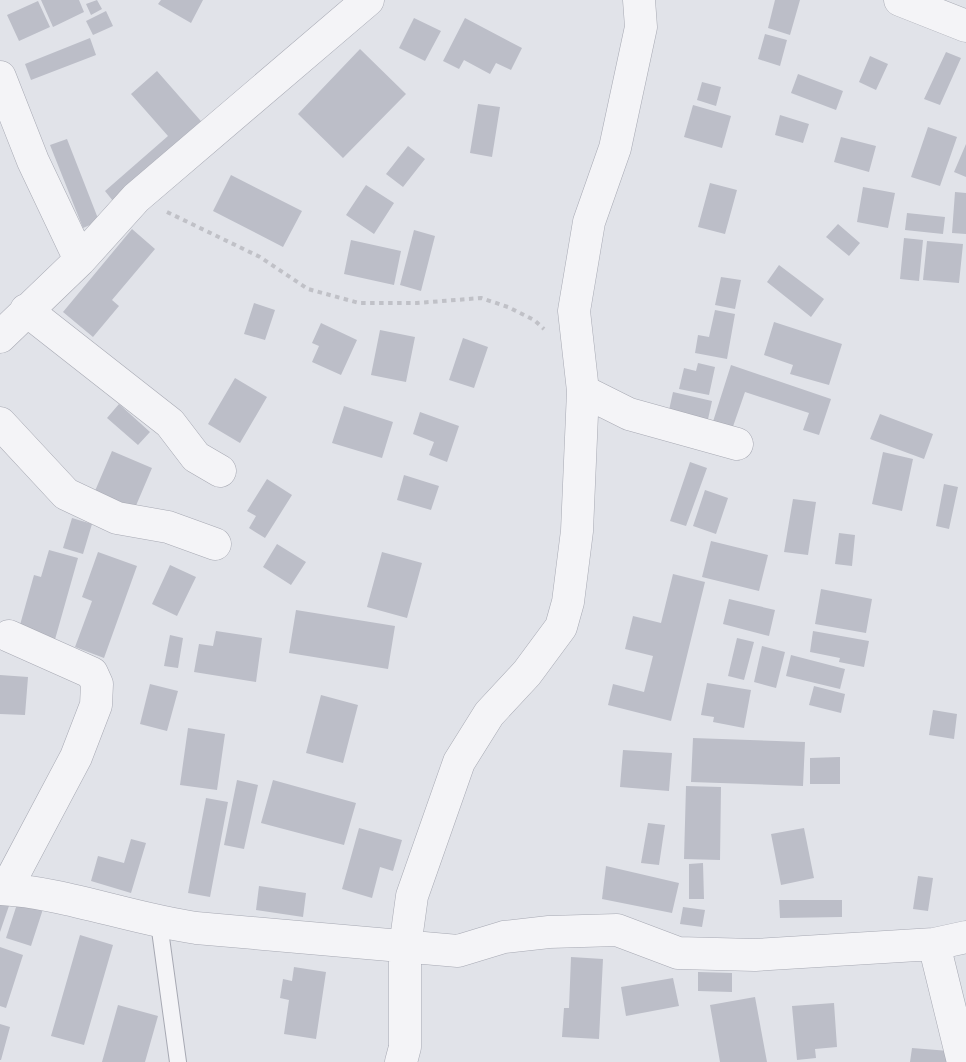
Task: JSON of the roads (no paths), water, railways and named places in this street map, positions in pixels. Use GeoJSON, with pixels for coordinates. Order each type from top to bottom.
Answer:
{"type":"FeatureCollection","features":[{"type":"Feature","properties":{"kind":"street"},"geometry":{"type":"LineString","coordinates":[[0,337],[80,260],[136,198],[368,0]]}},
{"type":"Feature","properties":{"kind":"street"},"geometry":{"type":"LineString","coordinates":[[401,1062],[405,1047],[405,947],[412,896],[459,762],[489,714],[527,673],[561,627],[568,602],[577,531],[582,377],[574,310],[589,222],[615,148],[641,27],[639,0]]}},
{"type":"Feature","properties":{"kind":"street"},"geometry":{"type":"LineString","coordinates":[[900,0],[966,26]]}},
{"type":"Feature","properties":{"kind":"street"},"geometry":{"type":"LineString","coordinates":[[0,77],[33,160],[80,260]]}},
{"type":"Feature","properties":{"kind":"street"},"geometry":{"type":"LineString","coordinates":[[26,310],[162,416],[196,457],[220,471]]}},
{"type":"Feature","properties":{"kind":"street"},"geometry":{"type":"LineString","coordinates":[[582,377],[629,414],[737,444]]}},
{"type":"Feature","properties":{"kind":"street"},"geometry":{"type":"LineString","coordinates":[[0,423],[66,494],[117,518],[168,527],[215,544]]}},
{"type":"Feature","properties":{"kind":"street"},"geometry":{"type":"LineString","coordinates":[[9,636],[92,673],[97,684],[96,705],[76,757],[3,889],[159,923],[458,951],[504,937],[549,932],[617,930],[678,953],[755,956],[934,944],[966,937]]}},
{"type":"Feature","properties":{"kind":"street"},"geometry":{"type":"LineString","coordinates":[[934,944],[963,1062]]}},
{"type":"Feature","properties":{"kind":"lane"},"geometry":{"type":"LineString","coordinates":[[159,923],[178,1062]]}}]}
